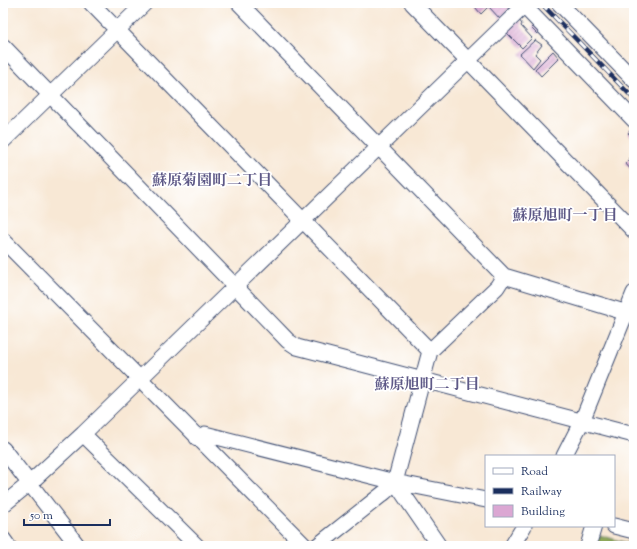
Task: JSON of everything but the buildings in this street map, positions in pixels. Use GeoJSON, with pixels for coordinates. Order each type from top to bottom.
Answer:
{"type":"FeatureCollection","features":[{"type":"Feature","properties":{"kind":"street"},"geometry":{"type":"LineString","coordinates":[[91,3],[430,351]]}},
{"type":"Feature","properties":{"kind":"street"},"geometry":{"type":"LineString","coordinates":[[3,141],[145,3]]}},
{"type":"Feature","properties":{"kind":"street"},"geometry":{"type":"LineString","coordinates":[[238,3],[504,276],[630,314]]}},
{"type":"Feature","properties":{"kind":"street"},"geometry":{"type":"LineString","coordinates":[[412,3],[634,231]]}},
{"type":"Feature","properties":{"kind":"street"},"geometry":{"type":"LineString","coordinates":[[559,3],[634,80]]}},
{"type":"Feature","properties":{"kind":"street"},"geometry":{"type":"LineString","coordinates":[[3,505],[30,483],[83,434],[234,285],[303,220],[467,59],[491,38],[523,4],[634,120]]}},
{"type":"Feature","properties":{"kind":"street"},"geometry":{"type":"LineString","coordinates":[[3,46],[288,341],[297,347],[634,435]]}},
{"type":"Feature","properties":{"kind":"street"},"geometry":{"type":"LineString","coordinates":[[3,240],[138,379],[305,546]]}},
{"type":"Feature","properties":{"kind":"street"},"geometry":{"type":"LineString","coordinates":[[317,546],[385,492],[395,482],[430,351],[497,287],[504,276]]}},
{"type":"Feature","properties":{"kind":"street"},"geometry":{"type":"LineString","coordinates":[[565,455],[582,421],[630,314],[634,294]]}},
{"type":"Feature","properties":{"kind":"street"},"geometry":{"type":"LineString","coordinates":[[83,434],[197,546]]}},
{"type":"Feature","properties":{"kind":"street"},"geometry":{"type":"LineString","coordinates":[[197,438],[205,434],[395,482],[485,500]]}},
{"type":"Feature","properties":{"kind":"street"},"geometry":{"type":"LineString","coordinates":[[3,449],[78,546]]}},
{"type":"Feature","properties":{"kind":"street"},"geometry":{"type":"LineString","coordinates":[[395,482],[439,546]]}},
{"type":"Feature","properties":{"kind":"street"},"geometry":{"type":"LineString","coordinates":[[615,526],[634,531]]}},
{"type":"Feature","properties":{"kind":"street"},"geometry":{"type":"LineString","coordinates":[[512,546],[523,527]]}},
{"type":"Feature","properties":{"kind":"street"},"geometry":{"type":"LineString","coordinates":[[588,546],[594,527]]}},
{"type":"Feature","properties":{"kind":"street"},"geometry":{"type":"LineString","coordinates":[[3,539],[8,546]]}},
{"type":"Feature","properties":{"kind":"green space"},"geometry":{"type":"Polygon","coordinates":[[[600,535],[634,545],[634,546],[595,546],[600,535]]]}},
{"type":"Feature","properties":{"kind":"railway"},"geometry":{"type":"LineString","coordinates":[[541,3],[634,99]]}},
{"type":"Feature","properties":{"kind":"district","name":"蘇原菊園町二丁目"},"geometry":{"type":"Point","coordinates":[212,181]}},
{"type":"Feature","properties":{"kind":"district","name":"蘇原旭町一丁目"},"geometry":{"type":"Point","coordinates":[565,216]}},
{"type":"Feature","properties":{"kind":"district","name":"蘇原旭町二丁目"},"geometry":{"type":"Point","coordinates":[427,385]}}]}
